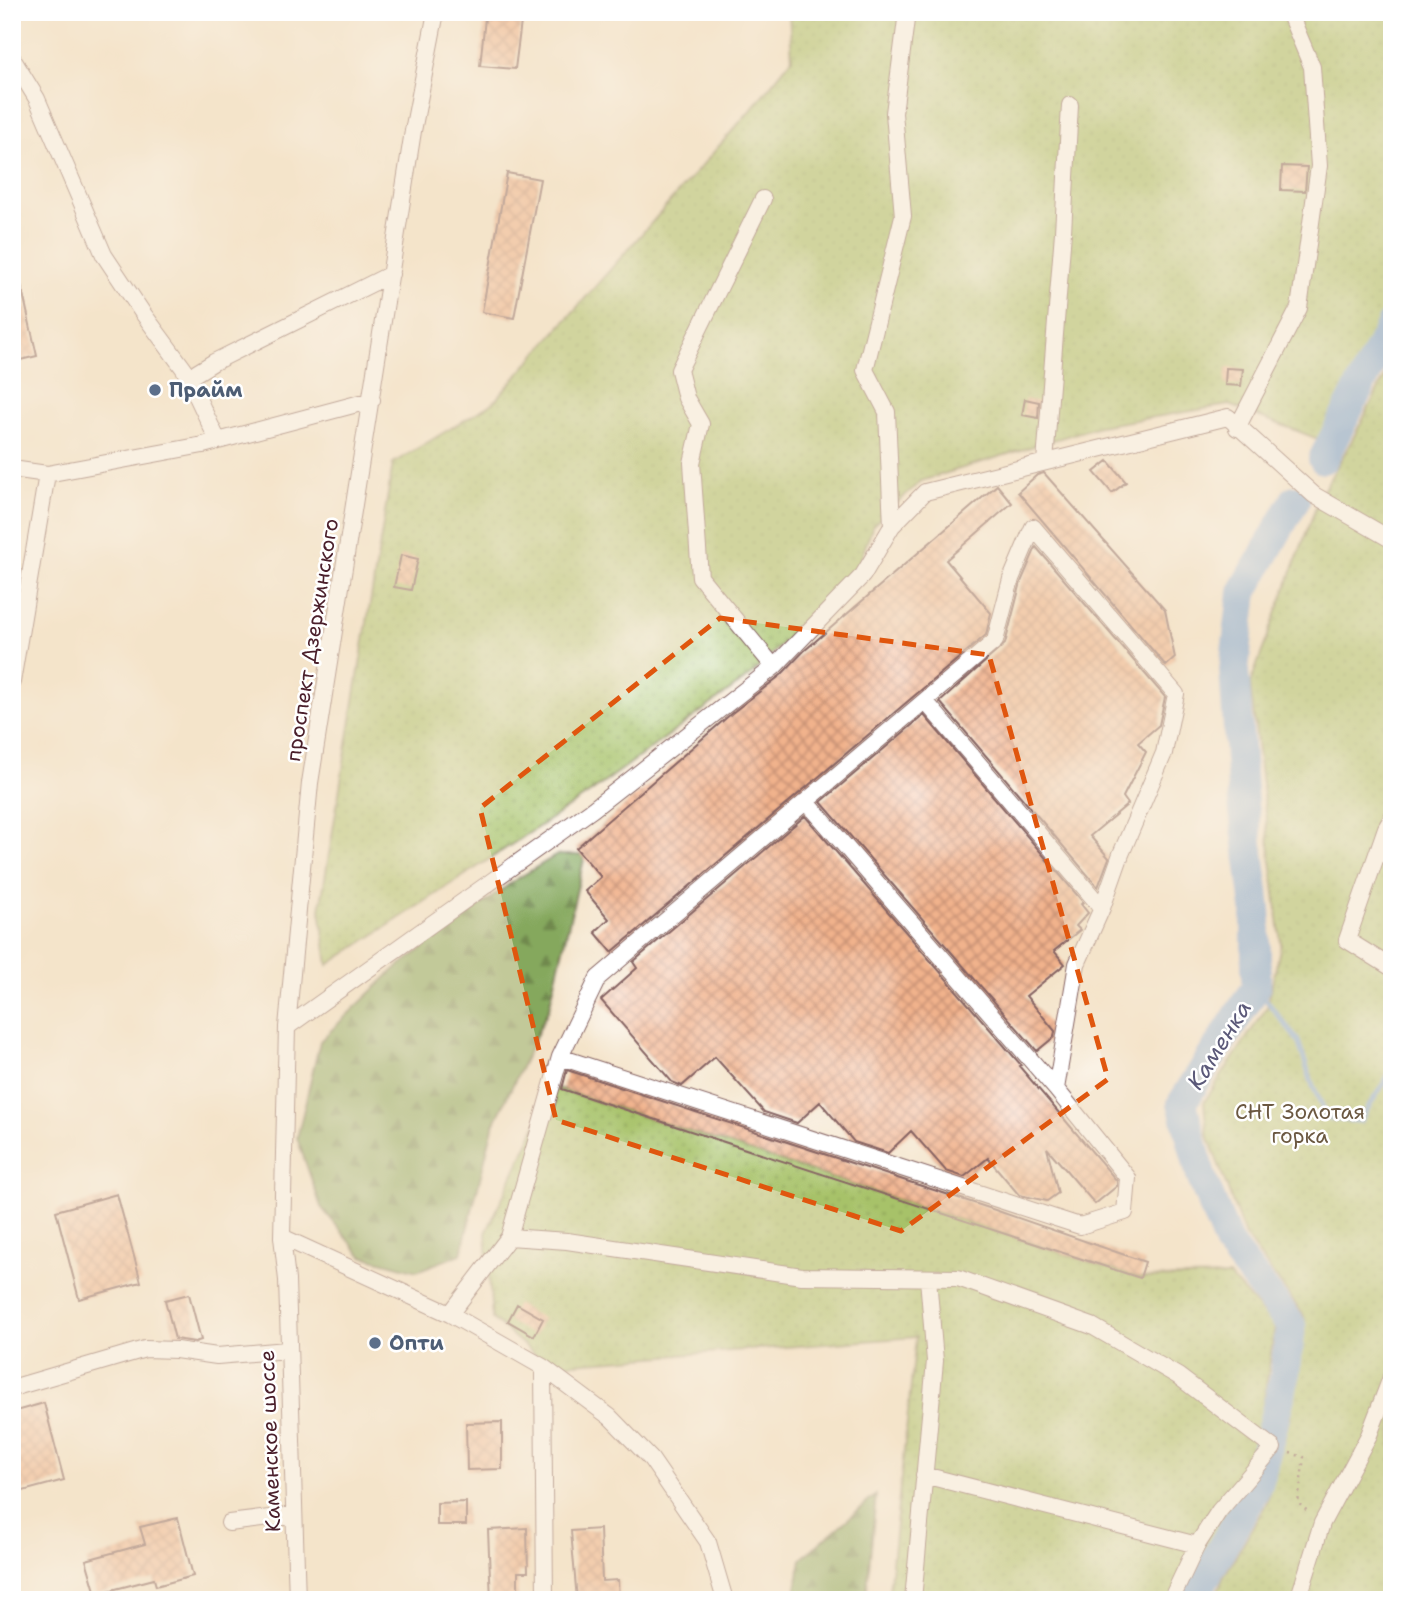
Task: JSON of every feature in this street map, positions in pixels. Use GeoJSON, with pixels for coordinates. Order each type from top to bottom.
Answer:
{"type":"FeatureCollection","features":[{"type":"Feature","properties":{"kind":"street","name":"проспект Дзержинского"},"geometry":{"type":"LineString","coordinates":[[287,1280],[282,1237],[287,1027],[310,783],[414,131],[436,12]]}},
{"type":"Feature","properties":{"kind":"street"},"geometry":{"type":"LineString","coordinates":[[892,526],[887,412],[865,370],[903,216],[894,113],[907,12]]}},
{"type":"Feature","properties":{"kind":"street"},"geometry":{"type":"LineString","coordinates":[[1237,428],[1299,308],[1319,166],[1312,67],[1289,12]]}},
{"type":"Feature","properties":{"kind":"street"},"geometry":{"type":"LineString","coordinates":[[12,58],[37,99],[104,255],[184,369],[218,442]]}},
{"type":"Feature","properties":{"kind":"street"},"geometry":{"type":"LineString","coordinates":[[1045,462],[1070,105]]}},
{"type":"Feature","properties":{"kind":"street"},"geometry":{"type":"LineString","coordinates":[[763,199],[679,370],[686,398],[701,424],[692,463],[700,577],[774,667]]}},
{"type":"Feature","properties":{"kind":"street"},"geometry":{"type":"LineString","coordinates":[[188,378],[214,362],[391,274]]}},
{"type":"Feature","properties":{"kind":"street"},"geometry":{"type":"LineString","coordinates":[[12,469],[47,474],[218,442],[372,400]]}},
{"type":"Feature","properties":{"kind":"street"},"geometry":{"type":"LineString","coordinates":[[287,1027],[593,808],[774,667],[863,575],[892,526],[925,492],[1227,417],[1314,495],[1392,540]]}},
{"type":"Feature","properties":{"kind":"street"},"geometry":{"type":"LineString","coordinates":[[12,682],[47,474]]}},
{"type":"Feature","properties":{"kind":"street"},"geometry":{"type":"LineString","coordinates":[[450,1314],[509,1237],[560,1056],[598,978],[995,641],[1011,579],[1033,527],[1176,694],[1164,753],[1077,964],[1056,1089]]}},
{"type":"Feature","properties":{"kind":"street"},"geometry":{"type":"LineString","coordinates":[[925,701],[1102,908]]}},
{"type":"Feature","properties":{"kind":"street"},"geometry":{"type":"LineString","coordinates":[[560,1056],[1080,1226],[1125,1212],[1128,1178],[1056,1089],[806,801]]}},
{"type":"Feature","properties":{"kind":"street"},"geometry":{"type":"LineString","coordinates":[[1392,818],[1386,828],[1347,940],[1392,968]]}},
{"type":"Feature","properties":{"kind":"street"},"geometry":{"type":"LineString","coordinates":[[282,1237],[450,1314],[543,1367],[610,1417],[651,1459],[708,1542],[725,1600]]}},
{"type":"Feature","properties":{"kind":"street"},"geometry":{"type":"LineString","coordinates":[[509,1237],[567,1241],[802,1276],[958,1278],[1093,1326],[1178,1376],[1273,1448],[1219,1511],[1197,1545],[1171,1600]]}},
{"type":"Feature","properties":{"kind":"street"},"geometry":{"type":"LineString","coordinates":[[913,1600],[935,1361],[928,1278]]}},
{"type":"Feature","properties":{"kind":"street","name":"Каменское шоссе"},"geometry":{"type":"LineString","coordinates":[[287,1280],[297,1599]]}},
{"type":"Feature","properties":{"kind":"street"},"geometry":{"type":"LineString","coordinates":[[12,1388],[145,1349],[217,1356],[288,1350]]}},
{"type":"Feature","properties":{"kind":"street"},"geometry":{"type":"LineString","coordinates":[[543,1367],[545,1600]]}},
{"type":"Feature","properties":{"kind":"street"},"geometry":{"type":"LineString","coordinates":[[1298,1600],[1322,1524],[1369,1435],[1392,1375]]}},
{"type":"Feature","properties":{"kind":"street"},"geometry":{"type":"LineString","coordinates":[[924,1475],[1197,1545]]}},
{"type":"Feature","properties":{"kind":"street"},"geometry":{"type":"LineString","coordinates":[[229,1523],[294,1515]]}},
{"type":"Feature","properties":{"kind":"street"},"geometry":{"type":"LineString","coordinates":[[278,1600],[297,1599]]}},
{"type":"Feature","properties":{"kind":"path"},"geometry":{"type":"LineString","coordinates":[[1304,1457],[1298,1503],[1322,1524]]}},
{"type":"Feature","properties":{"kind":"highlighted area"},"geometry":{"type":"Polygon","coordinates":[[[720,618],[989,655],[1108,1079],[901,1231],[556,1120],[480,808],[720,618]]]}},
{"type":"Feature","properties":{"kind":"green space"},"geometry":{"type":"Polygon","coordinates":[[[789,12],[1392,12],[1392,304],[1318,439],[1229,405],[1099,426],[921,481],[873,525],[858,567],[751,675],[587,795],[328,965],[320,909],[393,463],[493,403],[748,113],[792,59],[789,12]]]}},
{"type":"Feature","properties":{"kind":"green space","name":"СНТ Золотая горка"},"geometry":{"type":"Polygon","coordinates":[[[1392,363],[1392,1600],[1214,1600],[1223,1578],[1267,1502],[1290,1415],[1304,1316],[1245,1236],[1207,1133],[1204,1102],[1267,1007],[1281,944],[1250,684],[1320,496],[1392,363]]]}},
{"type":"Feature","properties":{"kind":"green space"},"geometry":{"type":"Polygon","coordinates":[[[557,855],[585,855],[549,1008],[493,1127],[461,1254],[417,1271],[362,1256],[321,1207],[297,1138],[320,1041],[394,970],[515,880],[557,855]]]}},
{"type":"Feature","properties":{"kind":"green space"},"geometry":{"type":"Polygon","coordinates":[[[554,1087],[1139,1278],[1229,1276],[1275,1326],[1258,1441],[1238,1499],[1175,1600],[888,1600],[916,1337],[548,1365],[492,1319],[486,1233],[554,1087]]]}},
{"type":"Feature","properties":{"kind":"green space"},"geometry":{"type":"Polygon","coordinates":[[[876,1495],[866,1600],[794,1600],[801,1559],[876,1495]]]}},
{"type":"Feature","properties":{"kind":"building"},"geometry":{"type":"Polygon","coordinates":[[[485,18],[521,22],[515,69],[480,66],[485,18]]]}},
{"type":"Feature","properties":{"kind":"building"},"geometry":{"type":"Polygon","coordinates":[[[1282,166],[1307,167],[1305,191],[1281,190],[1282,166]]]}},
{"type":"Feature","properties":{"kind":"building"},"geometry":{"type":"Polygon","coordinates":[[[507,173],[540,179],[514,318],[482,312],[507,173]]]}},
{"type":"Feature","properties":{"kind":"building"},"geometry":{"type":"Polygon","coordinates":[[[18,271],[37,356],[12,362],[12,272],[18,271]]]}},
{"type":"Feature","properties":{"kind":"building"},"geometry":{"type":"Polygon","coordinates":[[[1226,368],[1243,369],[1241,386],[1225,385],[1226,368]]]}},
{"type":"Feature","properties":{"kind":"building"},"geometry":{"type":"Polygon","coordinates":[[[1025,399],[1039,402],[1038,418],[1022,415],[1025,399]]]}},
{"type":"Feature","properties":{"kind":"building"},"geometry":{"type":"Polygon","coordinates":[[[1108,461],[1126,482],[1112,493],[1094,472],[1108,461]]]}},
{"type":"Feature","properties":{"kind":"building"},"geometry":{"type":"Polygon","coordinates":[[[1044,473],[1165,610],[1175,658],[1166,666],[1018,492],[1037,475],[1044,473]]]}},
{"type":"Feature","properties":{"kind":"building"},"geometry":{"type":"Polygon","coordinates":[[[997,485],[1012,503],[946,560],[991,613],[986,635],[612,952],[595,932],[609,919],[585,891],[601,877],[576,848],[732,713],[781,675],[804,651],[997,485]]]}},
{"type":"Feature","properties":{"kind":"building"},"geometry":{"type":"Polygon","coordinates":[[[1036,547],[1165,697],[1159,725],[1138,743],[1146,752],[1123,797],[1128,804],[1090,836],[1109,858],[1098,887],[940,702],[1005,644],[1021,582],[1036,547]]]}},
{"type":"Feature","properties":{"kind":"building"},"geometry":{"type":"Polygon","coordinates":[[[401,555],[418,559],[411,590],[394,587],[401,555]]]}},
{"type":"Feature","properties":{"kind":"building"},"geometry":{"type":"Polygon","coordinates":[[[924,715],[1083,902],[1081,904],[1088,913],[1076,926],[1080,930],[1054,951],[1065,964],[1026,996],[1055,1031],[1054,1037],[1037,1051],[821,802],[924,715]]]}},
{"type":"Feature","properties":{"kind":"building"},"geometry":{"type":"Polygon","coordinates":[[[805,816],[1021,1065],[1019,1066],[1117,1181],[1117,1186],[1095,1204],[1047,1148],[1058,1193],[1047,1201],[1019,1195],[988,1158],[964,1177],[946,1171],[911,1131],[888,1153],[854,1142],[820,1102],[797,1123],[764,1112],[715,1057],[682,1086],[672,1082],[601,1000],[637,968],[633,962],[805,816]]]}},
{"type":"Feature","properties":{"kind":"building"},"geometry":{"type":"Polygon","coordinates":[[[567,1070],[1145,1262],[1140,1278],[562,1089],[567,1070]]]}},
{"type":"Feature","properties":{"kind":"building"},"geometry":{"type":"Polygon","coordinates":[[[117,1194],[141,1282],[79,1299],[56,1211],[117,1194]]]}},
{"type":"Feature","properties":{"kind":"building"},"geometry":{"type":"Polygon","coordinates":[[[189,1294],[201,1340],[195,1342],[175,1339],[165,1300],[189,1294]]]}},
{"type":"Feature","properties":{"kind":"building"},"geometry":{"type":"Polygon","coordinates":[[[517,1304],[543,1319],[534,1336],[508,1321],[517,1304]]]}},
{"type":"Feature","properties":{"kind":"building"},"geometry":{"type":"Polygon","coordinates":[[[44,1403],[64,1480],[12,1494],[12,1412],[44,1403]]]}},
{"type":"Feature","properties":{"kind":"building"},"geometry":{"type":"Polygon","coordinates":[[[502,1422],[502,1469],[467,1470],[466,1423],[502,1422]]]}},
{"type":"Feature","properties":{"kind":"building"},"geometry":{"type":"Polygon","coordinates":[[[466,1502],[466,1525],[437,1525],[437,1503],[466,1502]]]}},
{"type":"Feature","properties":{"kind":"building"},"geometry":{"type":"Polygon","coordinates":[[[178,1518],[193,1576],[156,1586],[154,1579],[96,1594],[86,1560],[145,1544],[140,1527],[178,1518]]]}},
{"type":"Feature","properties":{"kind":"building"},"geometry":{"type":"Polygon","coordinates":[[[527,1528],[528,1572],[518,1572],[518,1600],[491,1600],[488,1530],[527,1528]]]}},
{"type":"Feature","properties":{"kind":"building"},"geometry":{"type":"Polygon","coordinates":[[[600,1529],[602,1581],[618,1580],[619,1600],[577,1600],[571,1531],[600,1529]]]}},
{"type":"Feature","properties":{"kind":"waterway","name":"Каменка"},"geometry":{"type":"LineString","coordinates":[[1323,459],[1392,324]]}},
{"type":"Feature","properties":{"kind":"waterway","name":"Каменка"},"geometry":{"type":"LineString","coordinates":[[1196,1600],[1203,1581],[1258,1484],[1284,1380],[1291,1325],[1229,1245],[1201,1176],[1182,1103],[1256,987],[1256,908],[1243,804],[1234,670],[1243,592],[1295,500]]}},
{"type":"Feature","properties":{"kind":"waterway"},"geometry":{"type":"LineString","coordinates":[[1256,987],[1298,1041],[1313,1086],[1328,1119],[1360,1121],[1392,1070]]}},
{"type":"Feature","properties":{"kind":"place","name":"Прайм"},"geometry":{"type":"Point","coordinates":[155,390]}},
{"type":"Feature","properties":{"kind":"place","name":"Опти"},"geometry":{"type":"Point","coordinates":[375,1343]}}]}
